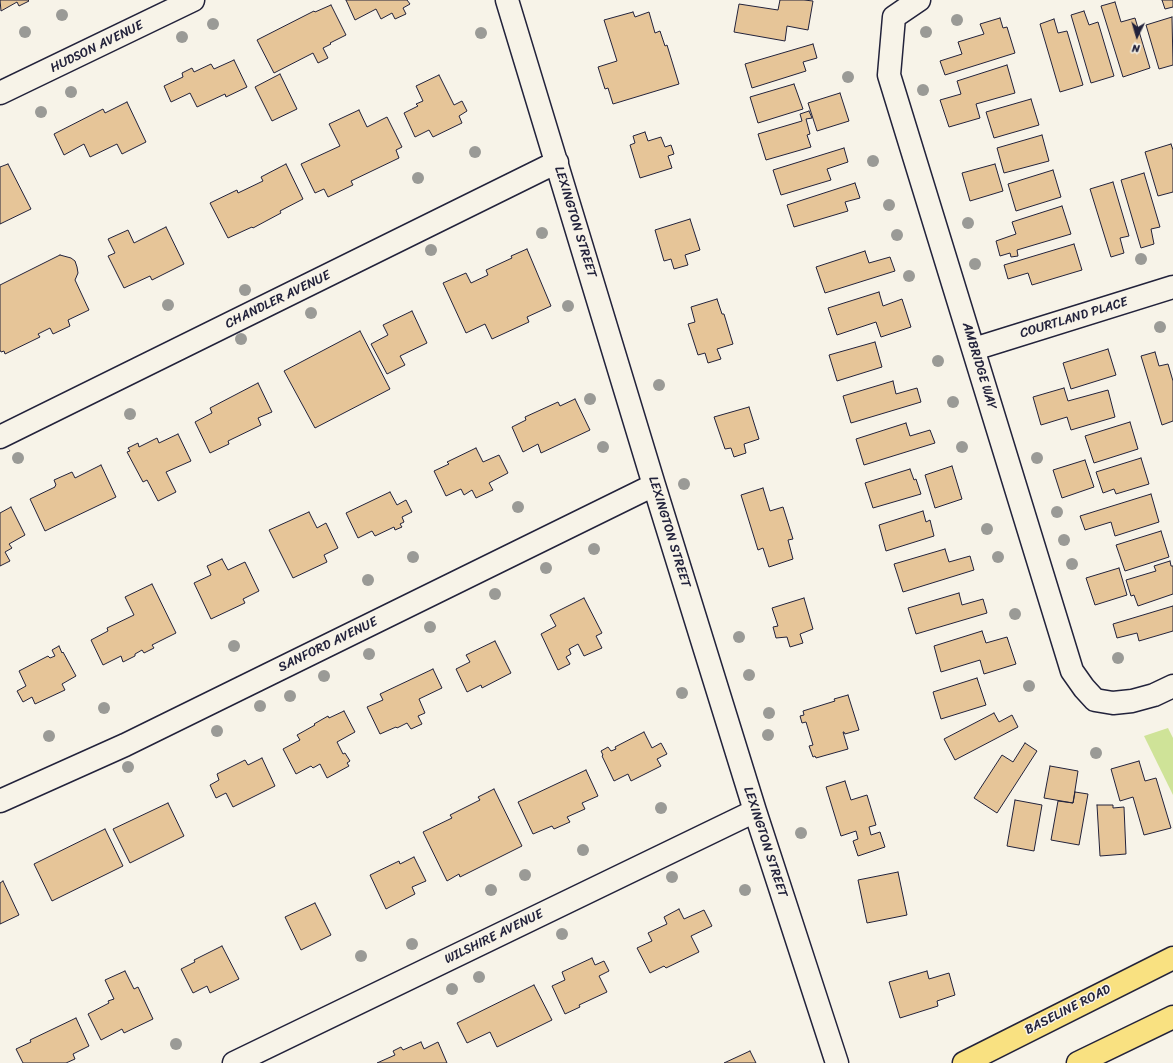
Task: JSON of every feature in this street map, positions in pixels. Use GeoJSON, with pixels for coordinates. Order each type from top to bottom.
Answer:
{"type":"FeatureCollection","features":[{"type":"Feature","properties":{"kind":"main road","name":"BASELINE ROAD"},"geometry":{"type":"LineString","coordinates":[[964,1063],[1173,958]]}},
{"type":"Feature","properties":{"kind":"main road"},"geometry":{"type":"LineString","coordinates":[[1078,1063],[1173,1017]]}},
{"type":"Feature","properties":{"kind":"street","name":"HUDSON AVENUE"},"geometry":{"type":"LineString","coordinates":[[0,93],[194,0]]}},
{"type":"Feature","properties":{"kind":"street","name":"LEXINGTON STREET"},"geometry":{"type":"LineString","coordinates":[[506,0],[557,162],[654,485],[755,811],[837,1063]]}},
{"type":"Feature","properties":{"kind":"street","name":"AMBRIDGE WAY"},"geometry":{"type":"LineString","coordinates":[[919,0],[894,17],[889,75],[1072,671],[1095,700],[1113,704],[1154,696],[1173,686]]}},
{"type":"Feature","properties":{"kind":"street","name":"CHANDLER AVENUE"},"geometry":{"type":"LineString","coordinates":[[0,437],[557,162]]}},
{"type":"Feature","properties":{"kind":"street","name":"COURTLAND PLACE"},"geometry":{"type":"LineString","coordinates":[[974,349],[1173,287]]}},
{"type":"Feature","properties":{"kind":"street","name":"SANFORD AVENUE"},"geometry":{"type":"LineString","coordinates":[[0,801],[126,745],[654,485]]}},
{"type":"Feature","properties":{"kind":"street","name":"WILSHIRE AVENUE"},"geometry":{"type":"LineString","coordinates":[[234,1063],[755,811]]}},
{"type":"Feature","properties":{"kind":"green space"},"geometry":{"type":"Polygon","coordinates":[[[1168,728],[1173,738],[1173,795],[1144,736],[1168,728]]]}},
{"type":"Feature","properties":{"kind":"building"},"geometry":{"type":"Polygon","coordinates":[[[0,0],[29,1],[19,6],[17,2],[1,11],[0,0]]]}},
{"type":"Feature","properties":{"kind":"building"},"geometry":{"type":"Polygon","coordinates":[[[346,0],[407,0],[410,4],[403,8],[406,14],[395,19],[392,13],[381,19],[376,9],[355,20],[346,0]]]}},
{"type":"Feature","properties":{"kind":"building"},"geometry":{"type":"Polygon","coordinates":[[[780,0],[813,1],[808,30],[787,26],[785,41],[734,32],[739,4],[778,10],[780,0]]]}},
{"type":"Feature","properties":{"kind":"building"},"geometry":{"type":"Polygon","coordinates":[[[1162,0],[1173,0],[1173,7],[1165,9],[1162,0]]]}},
{"type":"Feature","properties":{"kind":"building"},"geometry":{"type":"Polygon","coordinates":[[[1115,2],[1121,22],[1135,18],[1150,68],[1123,77],[1101,6],[1115,2]]]}},
{"type":"Feature","properties":{"kind":"building"},"geometry":{"type":"Polygon","coordinates":[[[331,5],[346,35],[323,48],[328,58],[318,63],[313,53],[274,73],[257,40],[314,11],[315,12],[331,5]]]}},
{"type":"Feature","properties":{"kind":"building"},"geometry":{"type":"Polygon","coordinates":[[[1084,11],[1089,25],[1098,22],[1114,76],[1091,83],[1071,15],[1084,11]]]}},
{"type":"Feature","properties":{"kind":"building"},"geometry":{"type":"Polygon","coordinates":[[[633,12],[635,17],[649,12],[655,33],[660,31],[665,46],[667,45],[679,84],[613,104],[608,88],[605,89],[598,67],[617,61],[604,20],[633,12]]]}},
{"type":"Feature","properties":{"kind":"building"},"geometry":{"type":"Polygon","coordinates":[[[1172,17],[1173,65],[1159,69],[1146,25],[1172,17]]]}},
{"type":"Feature","properties":{"kind":"building"},"geometry":{"type":"Polygon","coordinates":[[[1000,18],[1003,28],[1007,27],[1015,53],[945,75],[940,61],[962,54],[958,42],[984,34],[980,24],[1000,18]]]}},
{"type":"Feature","properties":{"kind":"building"},"geometry":{"type":"Polygon","coordinates":[[[1054,19],[1058,33],[1067,31],[1083,85],[1060,92],[1040,24],[1054,19]]]}},
{"type":"Feature","properties":{"kind":"building"},"geometry":{"type":"Polygon","coordinates":[[[813,44],[817,58],[803,62],[806,71],[752,88],[745,64],[813,44]]]}},
{"type":"Feature","properties":{"kind":"building"},"geometry":{"type":"Polygon","coordinates":[[[234,60],[247,87],[226,97],[225,94],[197,107],[190,93],[171,102],[164,86],[183,77],[182,73],[192,68],[194,72],[211,64],[214,69],[234,60]]]}},
{"type":"Feature","properties":{"kind":"building"},"geometry":{"type":"Polygon","coordinates":[[[1007,65],[1015,93],[976,104],[980,118],[949,127],[940,100],[961,94],[957,81],[1007,65]]]}},
{"type":"Feature","properties":{"kind":"building"},"geometry":{"type":"Polygon","coordinates":[[[280,74],[297,109],[272,121],[255,87],[280,74]]]}},
{"type":"Feature","properties":{"kind":"building"},"geometry":{"type":"Polygon","coordinates":[[[439,75],[454,105],[462,101],[467,111],[459,116],[462,123],[433,137],[429,130],[415,137],[404,113],[418,106],[416,104],[423,101],[416,86],[439,75]]]}},
{"type":"Feature","properties":{"kind":"building"},"geometry":{"type":"Polygon","coordinates":[[[794,84],[803,109],[758,123],[750,97],[794,84]]]}},
{"type":"Feature","properties":{"kind":"building"},"geometry":{"type":"Polygon","coordinates":[[[840,93],[849,121],[817,131],[808,103],[840,93]]]}},
{"type":"Feature","properties":{"kind":"building"},"geometry":{"type":"Polygon","coordinates":[[[1031,99],[1039,125],[994,138],[986,112],[1031,99]]]}},
{"type":"Feature","properties":{"kind":"building"},"geometry":{"type":"Polygon","coordinates":[[[127,102],[146,142],[122,154],[117,144],[90,157],[84,144],[64,155],[54,134],[103,109],[105,113],[127,102]]]}},
{"type":"Feature","properties":{"kind":"building"},"geometry":{"type":"Polygon","coordinates":[[[359,110],[367,127],[387,117],[402,147],[396,150],[399,158],[351,181],[353,185],[328,197],[324,189],[315,193],[301,164],[340,146],[329,124],[359,110]]]}},
{"type":"Feature","properties":{"kind":"building"},"geometry":{"type":"Polygon","coordinates":[[[809,111],[812,118],[806,119],[810,134],[807,135],[811,147],[766,160],[758,134],[802,121],[800,114],[809,111]]]}},
{"type":"Feature","properties":{"kind":"building"},"geometry":{"type":"Polygon","coordinates":[[[645,132],[648,141],[661,137],[665,147],[671,145],[674,154],[668,156],[672,168],[640,178],[630,145],[635,143],[633,136],[645,132]]]}},
{"type":"Feature","properties":{"kind":"building"},"geometry":{"type":"Polygon","coordinates":[[[1042,135],[1049,161],[1004,173],[997,148],[1042,135]]]}},
{"type":"Feature","properties":{"kind":"building"},"geometry":{"type":"Polygon","coordinates":[[[1171,144],[1173,150],[1173,192],[1158,196],[1145,152],[1171,144]]]}},
{"type":"Feature","properties":{"kind":"building"},"geometry":{"type":"Polygon","coordinates":[[[844,148],[848,162],[827,169],[831,180],[781,195],[773,170],[844,148]]]}},
{"type":"Feature","properties":{"kind":"building"},"geometry":{"type":"Polygon","coordinates":[[[8,164],[31,209],[0,224],[0,167],[8,164]]]}},
{"type":"Feature","properties":{"kind":"building"},"geometry":{"type":"Polygon","coordinates":[[[286,164],[303,199],[253,228],[252,227],[228,238],[210,203],[237,190],[238,193],[263,181],[261,177],[286,164]]]}},
{"type":"Feature","properties":{"kind":"building"},"geometry":{"type":"Polygon","coordinates":[[[995,164],[1003,191],[970,201],[962,173],[995,164]]]}},
{"type":"Feature","properties":{"kind":"building"},"geometry":{"type":"Polygon","coordinates":[[[1053,170],[1061,197],[1016,211],[1008,184],[1053,170]]]}},
{"type":"Feature","properties":{"kind":"building"},"geometry":{"type":"Polygon","coordinates":[[[1144,173],[1160,227],[1151,229],[1154,244],[1141,248],[1121,180],[1144,173]]]}},
{"type":"Feature","properties":{"kind":"building"},"geometry":{"type":"Polygon","coordinates":[[[1113,182],[1129,236],[1120,238],[1124,253],[1111,257],[1090,189],[1113,182]]]}},
{"type":"Feature","properties":{"kind":"building"},"geometry":{"type":"Polygon","coordinates":[[[855,183],[860,198],[845,202],[848,211],[794,227],[787,205],[855,183]]]}},
{"type":"Feature","properties":{"kind":"building"},"geometry":{"type":"Polygon","coordinates":[[[1062,206],[1071,234],[1017,250],[1018,256],[1011,257],[1010,253],[1000,256],[996,241],[1016,234],[1012,222],[1062,206]]]}},
{"type":"Feature","properties":{"kind":"building"},"geometry":{"type":"Polygon","coordinates":[[[690,219],[700,250],[685,255],[688,265],[674,269],[671,259],[664,261],[655,230],[690,219]]]}},
{"type":"Feature","properties":{"kind":"building"},"geometry":{"type":"Polygon","coordinates":[[[166,227],[184,264],[152,280],[150,276],[124,288],[108,256],[115,253],[108,239],[128,230],[134,243],[166,227]]]}},
{"type":"Feature","properties":{"kind":"building"},"geometry":{"type":"Polygon","coordinates":[[[1074,244],[1082,270],[1032,285],[1028,273],[1008,279],[1004,265],[1074,244]]]}},
{"type":"Feature","properties":{"kind":"building"},"geometry":{"type":"Polygon","coordinates":[[[527,249],[551,306],[527,317],[529,322],[492,339],[485,324],[466,333],[443,283],[466,273],[471,283],[488,275],[486,270],[527,249]]]}},
{"type":"Feature","properties":{"kind":"building"},"geometry":{"type":"Polygon","coordinates":[[[865,251],[869,263],[890,257],[895,271],[825,293],[816,267],[865,251]]]}},
{"type":"Feature","properties":{"kind":"building"},"geometry":{"type":"Polygon","coordinates":[[[60,255],[71,258],[75,261],[78,273],[75,280],[89,310],[68,320],[70,326],[53,334],[50,328],[38,334],[40,337],[5,354],[4,351],[1,352],[0,285],[60,255]]]}},
{"type":"Feature","properties":{"kind":"building"},"geometry":{"type":"Polygon","coordinates":[[[879,292],[883,306],[902,299],[911,327],[881,337],[876,322],[837,335],[828,308],[879,292]]]}},
{"type":"Feature","properties":{"kind":"building"},"geometry":{"type":"Polygon","coordinates":[[[717,299],[722,314],[724,314],[733,344],[717,349],[721,359],[708,363],[705,353],[698,355],[688,324],[695,322],[691,307],[717,299]]]}},
{"type":"Feature","properties":{"kind":"building"},"geometry":{"type":"Polygon","coordinates":[[[412,311],[427,343],[400,356],[405,365],[387,374],[371,344],[388,335],[383,325],[412,311]]]}},
{"type":"Feature","properties":{"kind":"building"},"geometry":{"type":"Polygon","coordinates":[[[360,331],[390,389],[315,428],[284,371],[360,331]]]}},
{"type":"Feature","properties":{"kind":"building"},"geometry":{"type":"Polygon","coordinates":[[[875,342],[882,367],[837,381],[829,355],[875,342]]]}},
{"type":"Feature","properties":{"kind":"building"},"geometry":{"type":"Polygon","coordinates":[[[1108,349],[1116,375],[1071,389],[1063,363],[1108,349]]]}},
{"type":"Feature","properties":{"kind":"building"},"geometry":{"type":"Polygon","coordinates":[[[1155,352],[1159,366],[1168,364],[1173,381],[1173,421],[1162,425],[1141,356],[1155,352]]]}},
{"type":"Feature","properties":{"kind":"building"},"geometry":{"type":"Polygon","coordinates":[[[893,381],[896,394],[917,388],[921,402],[851,423],[843,396],[893,381]]]}},
{"type":"Feature","properties":{"kind":"building"},"geometry":{"type":"Polygon","coordinates":[[[258,383],[272,412],[258,418],[261,425],[228,441],[229,444],[210,453],[195,422],[212,413],[210,408],[258,383]]]}},
{"type":"Feature","properties":{"kind":"building"},"geometry":{"type":"Polygon","coordinates":[[[1064,388],[1068,401],[1108,390],[1115,417],[1071,430],[1067,417],[1041,425],[1033,397],[1064,388]]]}},
{"type":"Feature","properties":{"kind":"building"},"geometry":{"type":"Polygon","coordinates":[[[575,399],[590,430],[541,453],[538,444],[523,452],[512,427],[526,420],[525,417],[558,402],[560,406],[575,399]]]}},
{"type":"Feature","properties":{"kind":"building"},"geometry":{"type":"Polygon","coordinates":[[[749,407],[759,439],[744,444],[746,453],[734,457],[731,448],[725,449],[714,417],[749,407]]]}},
{"type":"Feature","properties":{"kind":"building"},"geometry":{"type":"Polygon","coordinates":[[[1130,422],[1138,449],[1094,463],[1085,436],[1130,422]]]}},
{"type":"Feature","properties":{"kind":"building"},"geometry":{"type":"Polygon","coordinates":[[[906,423],[910,436],[930,430],[935,443],[864,465],[856,439],[906,423]]]}},
{"type":"Feature","properties":{"kind":"building"},"geometry":{"type":"Polygon","coordinates":[[[178,434],[191,461],[166,472],[176,492],[158,501],[147,480],[143,482],[127,452],[130,451],[128,448],[138,443],[139,447],[157,438],[159,443],[178,434]]]}},
{"type":"Feature","properties":{"kind":"building"},"geometry":{"type":"Polygon","coordinates":[[[476,448],[483,462],[499,455],[508,473],[489,483],[493,490],[476,498],[472,490],[464,495],[461,489],[446,496],[434,471],[449,464],[447,462],[476,448]]]}},
{"type":"Feature","properties":{"kind":"building"},"geometry":{"type":"Polygon","coordinates":[[[1141,458],[1149,484],[1116,494],[1114,489],[1103,493],[1096,472],[1141,458]]]}},
{"type":"Feature","properties":{"kind":"building"},"geometry":{"type":"Polygon","coordinates":[[[1085,460],[1094,487],[1062,498],[1053,470],[1085,460]]]}},
{"type":"Feature","properties":{"kind":"building"},"geometry":{"type":"Polygon","coordinates":[[[101,465],[116,497],[45,531],[30,499],[55,487],[56,485],[54,480],[72,472],[75,478],[101,465]]]}},
{"type":"Feature","properties":{"kind":"building"},"geometry":{"type":"Polygon","coordinates":[[[952,466],[962,499],[935,508],[925,475],[952,466]]]}},
{"type":"Feature","properties":{"kind":"building"},"geometry":{"type":"Polygon","coordinates":[[[910,469],[914,480],[916,479],[921,494],[873,508],[865,483],[910,469]]]}},
{"type":"Feature","properties":{"kind":"building"},"geometry":{"type":"Polygon","coordinates":[[[763,488],[770,511],[783,507],[793,539],[788,540],[793,559],[769,567],[763,548],[758,550],[741,495],[763,488]]]}},
{"type":"Feature","properties":{"kind":"building"},"geometry":{"type":"Polygon","coordinates":[[[390,492],[397,505],[406,500],[412,512],[402,517],[404,522],[400,524],[402,527],[395,530],[394,527],[375,536],[372,531],[358,538],[346,513],[390,492]]]}},
{"type":"Feature","properties":{"kind":"building"},"geometry":{"type":"Polygon","coordinates":[[[1151,494],[1159,522],[1115,536],[1111,522],[1085,530],[1080,516],[1151,494]]]}},
{"type":"Feature","properties":{"kind":"building"},"geometry":{"type":"Polygon","coordinates":[[[11,507],[25,535],[9,544],[12,548],[5,552],[10,561],[0,566],[0,513],[11,507]]]}},
{"type":"Feature","properties":{"kind":"building"},"geometry":{"type":"Polygon","coordinates":[[[923,511],[926,522],[930,520],[934,536],[886,551],[879,525],[923,511]]]}},
{"type":"Feature","properties":{"kind":"building"},"geometry":{"type":"Polygon","coordinates":[[[309,512],[317,528],[326,523],[338,548],[324,555],[327,562],[293,578],[269,530],[309,512]]]}},
{"type":"Feature","properties":{"kind":"building"},"geometry":{"type":"Polygon","coordinates":[[[1161,531],[1169,557],[1125,571],[1116,545],[1161,531]]]}},
{"type":"Feature","properties":{"kind":"building"},"geometry":{"type":"Polygon","coordinates":[[[945,549],[949,562],[970,556],[974,570],[903,592],[894,564],[945,549]]]}},
{"type":"Feature","properties":{"kind":"building"},"geometry":{"type":"Polygon","coordinates":[[[222,559],[228,570],[245,562],[259,591],[243,599],[245,603],[211,619],[194,583],[211,575],[207,566],[222,559]]]}},
{"type":"Feature","properties":{"kind":"building"},"geometry":{"type":"Polygon","coordinates":[[[1170,561],[1171,566],[1173,566],[1173,594],[1138,606],[1134,595],[1131,596],[1126,580],[1156,571],[1154,566],[1170,561]]]}},
{"type":"Feature","properties":{"kind":"building"},"geometry":{"type":"Polygon","coordinates":[[[1119,568],[1127,595],[1095,605],[1086,578],[1119,568]]]}},
{"type":"Feature","properties":{"kind":"building"},"geometry":{"type":"Polygon","coordinates":[[[152,584],[176,633],[152,645],[154,648],[144,653],[142,650],[135,654],[135,656],[123,662],[121,656],[103,665],[91,640],[108,631],[107,628],[134,615],[125,597],[152,584]]]}},
{"type":"Feature","properties":{"kind":"building"},"geometry":{"type":"Polygon","coordinates":[[[959,593],[962,605],[983,599],[987,613],[916,634],[908,608],[959,593]]]}},
{"type":"Feature","properties":{"kind":"building"},"geometry":{"type":"Polygon","coordinates":[[[584,598],[602,633],[596,636],[602,648],[584,656],[578,644],[569,649],[571,654],[566,657],[570,664],[558,670],[541,634],[556,626],[550,615],[584,598]]]}},
{"type":"Feature","properties":{"kind":"building"},"geometry":{"type":"Polygon","coordinates":[[[804,598],[813,629],[800,634],[803,643],[790,647],[787,637],[776,638],[773,627],[778,626],[772,608],[804,598]]]}},
{"type":"Feature","properties":{"kind":"building"},"geometry":{"type":"Polygon","coordinates":[[[1173,606],[1173,631],[1139,641],[1137,633],[1117,638],[1113,624],[1173,606]]]}},
{"type":"Feature","properties":{"kind":"building"},"geometry":{"type":"Polygon","coordinates":[[[982,631],[986,643],[1007,637],[1016,664],[984,674],[980,660],[941,672],[934,646],[982,631]]]}},
{"type":"Feature","properties":{"kind":"building"},"geometry":{"type":"Polygon","coordinates":[[[495,641],[511,673],[482,688],[481,685],[467,692],[456,669],[470,662],[466,655],[495,641]]]}},
{"type":"Feature","properties":{"kind":"building"},"geometry":{"type":"Polygon","coordinates":[[[59,646],[76,676],[62,684],[65,690],[35,704],[32,697],[23,702],[17,691],[26,686],[19,671],[48,656],[50,658],[55,656],[52,650],[59,646]]]}},
{"type":"Feature","properties":{"kind":"building"},"geometry":{"type":"Polygon","coordinates":[[[433,669],[442,688],[419,699],[425,713],[418,716],[422,724],[411,729],[407,723],[380,734],[367,707],[383,700],[380,694],[433,669]]]}},
{"type":"Feature","properties":{"kind":"building"},"geometry":{"type":"Polygon","coordinates":[[[977,678],[986,705],[941,719],[933,692],[977,678]]]}},
{"type":"Feature","properties":{"kind":"building"},"geometry":{"type":"Polygon","coordinates":[[[848,695],[859,730],[845,734],[843,732],[848,749],[816,758],[815,756],[813,757],[809,746],[813,745],[806,722],[802,723],[800,716],[804,715],[803,711],[835,701],[834,699],[848,695]]]}},
{"type":"Feature","properties":{"kind":"building"},"geometry":{"type":"Polygon","coordinates":[[[344,711],[355,732],[337,742],[343,754],[345,753],[350,761],[347,763],[349,766],[327,778],[320,764],[313,768],[311,766],[296,774],[283,749],[300,740],[297,735],[315,725],[314,724],[328,716],[329,718],[344,711]]]}},
{"type":"Feature","properties":{"kind":"building"},"geometry":{"type":"Polygon","coordinates":[[[994,713],[999,722],[1012,715],[1018,727],[955,760],[944,739],[994,713]]]}},
{"type":"Feature","properties":{"kind":"building"},"geometry":{"type":"Polygon","coordinates":[[[644,732],[652,748],[661,743],[667,754],[657,759],[661,766],[631,781],[628,774],[614,781],[601,751],[608,747],[611,751],[616,749],[615,747],[644,732]]]}},
{"type":"Feature","properties":{"kind":"building"},"geometry":{"type":"Polygon","coordinates":[[[1025,743],[1037,751],[997,813],[974,798],[1002,755],[1013,762],[1025,743]]]}},
{"type":"Feature","properties":{"kind":"building"},"geometry":{"type":"Polygon","coordinates":[[[262,758],[275,786],[233,807],[226,793],[216,798],[210,785],[219,780],[217,774],[245,760],[248,765],[262,758]]]}},
{"type":"Feature","properties":{"kind":"building"},"geometry":{"type":"Polygon","coordinates":[[[1139,761],[1145,781],[1156,778],[1171,828],[1144,835],[1133,797],[1120,801],[1111,769],[1139,761]]]}},
{"type":"Feature","properties":{"kind":"building"},"geometry":{"type":"Polygon","coordinates":[[[1050,766],[1078,771],[1073,803],[1044,798],[1050,766]]]}},
{"type":"Feature","properties":{"kind":"building"},"geometry":{"type":"Polygon","coordinates":[[[586,770],[598,796],[582,803],[585,809],[567,817],[570,822],[554,829],[552,826],[533,834],[518,802],[586,770]]]}},
{"type":"Feature","properties":{"kind":"building"},"geometry":{"type":"Polygon","coordinates":[[[845,781],[851,800],[867,795],[876,825],[869,827],[871,835],[880,832],[885,847],[858,856],[853,841],[858,839],[856,831],[841,836],[826,787],[845,781]]]}},
{"type":"Feature","properties":{"kind":"building"},"geometry":{"type":"Polygon","coordinates":[[[494,789],[522,846],[460,877],[459,874],[447,881],[423,832],[452,818],[450,815],[480,800],[478,797],[494,789]]]}},
{"type":"Feature","properties":{"kind":"building"},"geometry":{"type":"Polygon","coordinates":[[[1075,792],[1088,794],[1079,845],[1051,840],[1058,801],[1073,803],[1075,792]]]}},
{"type":"Feature","properties":{"kind":"building"},"geometry":{"type":"Polygon","coordinates":[[[1015,800],[1042,805],[1034,851],[1007,846],[1015,800]]]}},
{"type":"Feature","properties":{"kind":"building"},"geometry":{"type":"Polygon","coordinates":[[[168,803],[184,836],[130,863],[113,829],[168,803]]]}},
{"type":"Feature","properties":{"kind":"building"},"geometry":{"type":"Polygon","coordinates":[[[1097,805],[1113,805],[1113,808],[1124,807],[1126,854],[1100,856],[1097,805]]]}},
{"type":"Feature","properties":{"kind":"building"},"geometry":{"type":"Polygon","coordinates":[[[105,829],[123,866],[52,901],[34,864],[105,829]]]}},
{"type":"Feature","properties":{"kind":"building"},"geometry":{"type":"Polygon","coordinates":[[[414,857],[426,881],[412,887],[415,894],[386,909],[370,875],[399,861],[400,864],[414,857]]]}},
{"type":"Feature","properties":{"kind":"building"},"geometry":{"type":"Polygon","coordinates":[[[898,872],[907,915],[867,923],[858,880],[898,872]]]}},
{"type":"Feature","properties":{"kind":"building"},"geometry":{"type":"Polygon","coordinates":[[[3,881],[19,915],[0,924],[0,883],[3,881]]]}},
{"type":"Feature","properties":{"kind":"building"},"geometry":{"type":"Polygon","coordinates":[[[315,903],[331,935],[301,950],[285,917],[315,903]]]}},
{"type":"Feature","properties":{"kind":"building"},"geometry":{"type":"Polygon","coordinates":[[[679,909],[684,919],[704,910],[712,926],[691,936],[699,952],[666,968],[664,966],[650,973],[637,948],[652,941],[648,933],[667,924],[664,917],[679,909]]]}},
{"type":"Feature","properties":{"kind":"building"},"geometry":{"type":"Polygon","coordinates":[[[222,946],[239,979],[210,993],[207,986],[193,993],[181,969],[195,962],[194,960],[222,946]]]}},
{"type":"Feature","properties":{"kind":"building"},"geometry":{"type":"Polygon","coordinates":[[[592,958],[595,965],[604,961],[609,971],[599,976],[607,992],[579,1005],[580,1007],[565,1014],[552,986],[565,980],[562,972],[592,958]]]}},
{"type":"Feature","properties":{"kind":"building"},"geometry":{"type":"Polygon","coordinates":[[[125,971],[134,989],[138,987],[153,1019],[124,1033],[122,1029],[101,1040],[88,1014],[109,1003],[108,1001],[114,999],[105,980],[125,971]]]}},
{"type":"Feature","properties":{"kind":"building"},"geometry":{"type":"Polygon","coordinates":[[[927,971],[929,979],[949,973],[955,995],[937,1001],[938,1006],[900,1018],[889,982],[927,971]]]}},
{"type":"Feature","properties":{"kind":"building"},"geometry":{"type":"Polygon","coordinates":[[[534,985],[552,1020],[497,1047],[490,1032],[467,1043],[457,1023],[534,985]]]}},
{"type":"Feature","properties":{"kind":"building"},"geometry":{"type":"Polygon","coordinates":[[[76,1018],[89,1046],[73,1054],[75,1059],[66,1063],[23,1063],[16,1049],[31,1042],[30,1040],[76,1018]]]}},
{"type":"Feature","properties":{"kind":"building"},"geometry":{"type":"Polygon","coordinates":[[[421,1042],[424,1049],[438,1042],[447,1063],[377,1063],[395,1055],[393,1051],[401,1047],[403,1050],[421,1042]]]}},
{"type":"Feature","properties":{"kind":"building"},"geometry":{"type":"Polygon","coordinates":[[[750,1051],[756,1063],[724,1063],[750,1051]]]}}]}
